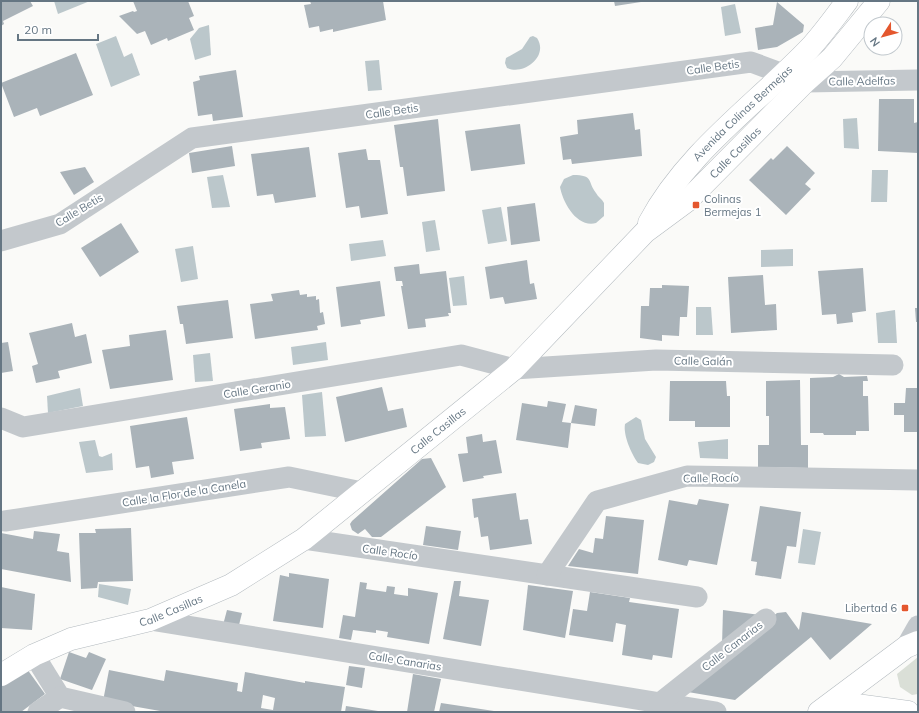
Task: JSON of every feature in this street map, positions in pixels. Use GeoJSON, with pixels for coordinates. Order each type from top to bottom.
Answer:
{"type":"FeatureCollection","features":[{"type":"Feature","properties":{"kind":"street","name":"Avenida Colinas Bermejas"},"geometry":{"type":"LineString","coordinates":[[645,232],[659,204],[697,158],[810,48],[847,1]]}},
{"type":"Feature","properties":{"kind":"street","name":"Avenida Colinas Bermejas"},"geometry":{"type":"LineString","coordinates":[[805,82],[832,58],[879,1]]}},
{"type":"Feature","properties":{"kind":"street","name":"Calle Betis"},"geometry":{"type":"LineString","coordinates":[[1,241],[60,224],[192,138],[751,62],[782,75],[805,82]]}},
{"type":"Feature","properties":{"kind":"street","name":"Calle Adelfas"},"geometry":{"type":"LineString","coordinates":[[805,82],[918,80]]}},
{"type":"Feature","properties":{"kind":"street","name":"Calle Casillas"},"geometry":{"type":"LineString","coordinates":[[14,664],[71,639],[150,620],[231,585],[304,539],[514,369],[645,232],[687,201],[805,82]]}},
{"type":"Feature","properties":{"kind":"street","name":"Calle Geranio"},"geometry":{"type":"LineString","coordinates":[[1,418],[24,427],[461,355],[514,369]]}},
{"type":"Feature","properties":{"kind":"street","name":"Calle Galán"},"geometry":{"type":"LineString","coordinates":[[514,369],[656,360],[893,365]]}},
{"type":"Feature","properties":{"kind":"street","name":"Calle Rocío"},"geometry":{"type":"LineString","coordinates":[[547,575],[597,502],[686,476],[918,480]]}},
{"type":"Feature","properties":{"kind":"street","name":"Calle la Flor de la Canela"},"geometry":{"type":"LineString","coordinates":[[5,521],[289,477],[362,492]]}},
{"type":"Feature","properties":{"kind":"street","name":"Calle Rocío"},"geometry":{"type":"LineString","coordinates":[[304,539],[697,598]]}},
{"type":"Feature","properties":{"kind":"street","name":"Calle Canarias"},"geometry":{"type":"LineString","coordinates":[[660,703],[766,619]]}},
{"type":"Feature","properties":{"kind":"street","name":"Calle Canarias"},"geometry":{"type":"LineString","coordinates":[[150,620],[716,712]]}},
{"type":"Feature","properties":{"kind":"street"},"geometry":{"type":"LineString","coordinates":[[827,707],[912,644],[918,626]]}},
{"type":"Feature","properties":{"kind":"street"},"geometry":{"type":"LineString","coordinates":[[14,664],[60,697],[125,712]]}},
{"type":"Feature","properties":{"kind":"street"},"geometry":{"type":"LineString","coordinates":[[38,712],[60,697]]}},
{"type":"Feature","properties":{"kind":"street"},"geometry":{"type":"LineString","coordinates":[[827,707],[908,712]]}},
{"type":"Feature","properties":{"kind":"shaded area"},"geometry":{"type":"Polygon","coordinates":[[[54,1],[90,1],[58,14],[54,1]]]}},
{"type":"Feature","properties":{"kind":"shaded area"},"geometry":{"type":"Polygon","coordinates":[[[735,4],[741,33],[725,36],[721,7],[735,4]]]}},
{"type":"Feature","properties":{"kind":"shaded area"},"geometry":{"type":"Polygon","coordinates":[[[209,25],[211,55],[195,60],[190,39],[199,28],[209,25]]]}},
{"type":"Feature","properties":{"kind":"shaded area"},"geometry":{"type":"Polygon","coordinates":[[[116,36],[124,57],[132,53],[140,75],[111,87],[96,44],[116,36]]]}},
{"type":"Feature","properties":{"kind":"shaded area"},"geometry":{"type":"Polygon","coordinates":[[[533,36],[537,38],[540,45],[540,51],[533,63],[521,69],[514,70],[507,68],[505,63],[506,58],[522,49],[530,37],[533,36]]]}},
{"type":"Feature","properties":{"kind":"shaded area"},"geometry":{"type":"Polygon","coordinates":[[[379,60],[382,90],[368,91],[365,61],[379,60]]]}},
{"type":"Feature","properties":{"kind":"shaded area"},"geometry":{"type":"Polygon","coordinates":[[[857,118],[859,149],[844,148],[843,119],[857,118]]]}},
{"type":"Feature","properties":{"kind":"shaded area"},"geometry":{"type":"Polygon","coordinates":[[[872,170],[888,170],[887,202],[871,202],[872,170]]]}},
{"type":"Feature","properties":{"kind":"shaded area"},"geometry":{"type":"Polygon","coordinates":[[[223,175],[230,207],[212,208],[207,177],[223,175]]]}},
{"type":"Feature","properties":{"kind":"shaded area"},"geometry":{"type":"Polygon","coordinates":[[[573,175],[580,175],[587,178],[593,189],[604,203],[604,216],[596,223],[589,224],[577,218],[564,200],[560,187],[564,179],[573,175]]]}},
{"type":"Feature","properties":{"kind":"shaded area"},"geometry":{"type":"Polygon","coordinates":[[[501,207],[507,241],[488,244],[482,210],[501,207]]]}},
{"type":"Feature","properties":{"kind":"shaded area"},"geometry":{"type":"Polygon","coordinates":[[[435,220],[440,250],[426,252],[422,222],[435,220]]]}},
{"type":"Feature","properties":{"kind":"shaded area"},"geometry":{"type":"Polygon","coordinates":[[[383,240],[386,256],[351,261],[349,244],[383,240]]]}},
{"type":"Feature","properties":{"kind":"shaded area"},"geometry":{"type":"Polygon","coordinates":[[[193,246],[198,279],[181,282],[175,249],[193,246]]]}},
{"type":"Feature","properties":{"kind":"shaded area"},"geometry":{"type":"Polygon","coordinates":[[[793,249],[793,266],[761,267],[761,250],[793,249]]]}},
{"type":"Feature","properties":{"kind":"shaded area"},"geometry":{"type":"Polygon","coordinates":[[[464,276],[467,305],[453,306],[449,278],[464,276]]]}},
{"type":"Feature","properties":{"kind":"shaded area"},"geometry":{"type":"Polygon","coordinates":[[[696,307],[711,307],[713,335],[696,335],[696,307]]]}},
{"type":"Feature","properties":{"kind":"shaded area"},"geometry":{"type":"Polygon","coordinates":[[[895,310],[897,343],[878,343],[876,313],[895,310]]]}},
{"type":"Feature","properties":{"kind":"shaded area"},"geometry":{"type":"Polygon","coordinates":[[[326,342],[328,360],[293,365],[291,347],[326,342]]]}},
{"type":"Feature","properties":{"kind":"shaded area"},"geometry":{"type":"Polygon","coordinates":[[[210,353],[213,381],[195,382],[193,355],[210,353]]]}},
{"type":"Feature","properties":{"kind":"shaded area"},"geometry":{"type":"Polygon","coordinates":[[[80,388],[83,406],[48,413],[47,396],[80,388]]]}},
{"type":"Feature","properties":{"kind":"shaded area"},"geometry":{"type":"Polygon","coordinates":[[[322,392],[326,436],[305,437],[302,395],[322,392]]]}},
{"type":"Feature","properties":{"kind":"shaded area"},"geometry":{"type":"Polygon","coordinates":[[[636,417],[641,420],[645,439],[656,457],[654,462],[648,465],[638,463],[626,439],[625,424],[636,417]]]}},
{"type":"Feature","properties":{"kind":"shaded area"},"geometry":{"type":"Polygon","coordinates":[[[728,439],[728,459],[700,458],[698,442],[728,439]]]}},
{"type":"Feature","properties":{"kind":"shaded area"},"geometry":{"type":"Polygon","coordinates":[[[95,440],[99,456],[102,457],[112,453],[113,470],[86,473],[79,442],[95,440]]]}},
{"type":"Feature","properties":{"kind":"shaded area"},"geometry":{"type":"Polygon","coordinates":[[[803,529],[821,532],[815,565],[798,563],[803,529]]]}},
{"type":"Feature","properties":{"kind":"shaded area"},"geometry":{"type":"Polygon","coordinates":[[[99,584],[131,589],[128,605],[98,597],[99,584]]]}},
{"type":"Feature","properties":{"kind":"shaded area"},"geometry":{"type":"Polygon","coordinates":[[[918,657],[918,694],[912,695],[900,687],[897,674],[918,657]]]}},
{"type":"Feature","properties":{"kind":"building"},"geometry":{"type":"Polygon","coordinates":[[[1,1],[30,1],[33,6],[3,21],[4,24],[1,26],[1,1]]]}},
{"type":"Feature","properties":{"kind":"building"},"geometry":{"type":"Polygon","coordinates":[[[133,1],[188,1],[194,16],[189,18],[194,30],[168,41],[167,38],[151,45],[145,31],[137,34],[119,16],[137,11],[133,1]]]}},
{"type":"Feature","properties":{"kind":"building"},"geometry":{"type":"Polygon","coordinates":[[[310,1],[383,1],[386,20],[333,32],[333,29],[320,32],[319,26],[309,28],[304,5],[311,4],[310,1]]]}},
{"type":"Feature","properties":{"kind":"building"},"geometry":{"type":"Polygon","coordinates":[[[614,1],[641,1],[641,2],[615,6],[614,1]]]}},
{"type":"Feature","properties":{"kind":"building"},"geometry":{"type":"Polygon","coordinates":[[[777,2],[804,25],[803,32],[777,47],[758,50],[755,28],[773,25],[777,2]]]}},
{"type":"Feature","properties":{"kind":"building"},"geometry":{"type":"Polygon","coordinates":[[[76,53],[93,95],[40,116],[37,108],[14,117],[1,83],[76,53]]]}},
{"type":"Feature","properties":{"kind":"building"},"geometry":{"type":"Polygon","coordinates":[[[236,70],[243,117],[213,121],[212,114],[198,116],[193,82],[200,80],[199,76],[236,70]]]}},
{"type":"Feature","properties":{"kind":"building"},"geometry":{"type":"Polygon","coordinates":[[[879,99],[914,99],[914,123],[918,122],[918,153],[878,151],[879,99]]]}},
{"type":"Feature","properties":{"kind":"building"},"geometry":{"type":"Polygon","coordinates":[[[633,113],[635,130],[640,129],[642,156],[572,164],[571,159],[563,160],[560,137],[578,134],[577,120],[633,113]]]}},
{"type":"Feature","properties":{"kind":"building"},"geometry":{"type":"Polygon","coordinates":[[[438,119],[445,191],[407,196],[403,167],[400,167],[394,125],[438,119]]]}},
{"type":"Feature","properties":{"kind":"building"},"geometry":{"type":"Polygon","coordinates":[[[520,124],[525,164],[471,171],[465,131],[520,124]]]}},
{"type":"Feature","properties":{"kind":"building"},"geometry":{"type":"Polygon","coordinates":[[[232,146],[235,166],[192,173],[189,153],[232,146]]]}},
{"type":"Feature","properties":{"kind":"building"},"geometry":{"type":"Polygon","coordinates":[[[787,146],[815,173],[805,184],[811,189],[786,215],[749,180],[771,158],[773,160],[787,146]]]}},
{"type":"Feature","properties":{"kind":"building"},"geometry":{"type":"Polygon","coordinates":[[[309,147],[316,197],[275,203],[273,194],[257,196],[251,154],[309,147]]]}},
{"type":"Feature","properties":{"kind":"building"},"geometry":{"type":"Polygon","coordinates":[[[366,149],[368,160],[380,160],[388,214],[361,218],[359,206],[346,208],[338,153],[366,149]]]}},
{"type":"Feature","properties":{"kind":"building"},"geometry":{"type":"Polygon","coordinates":[[[85,167],[94,182],[74,195],[60,172],[85,167]]]}},
{"type":"Feature","properties":{"kind":"building"},"geometry":{"type":"Polygon","coordinates":[[[535,203],[540,241],[511,245],[507,207],[535,203]]]}},
{"type":"Feature","properties":{"kind":"building"},"geometry":{"type":"Polygon","coordinates":[[[121,223],[139,252],[100,277],[81,248],[121,223]]]}},
{"type":"Feature","properties":{"kind":"building"},"geometry":{"type":"Polygon","coordinates":[[[527,260],[530,284],[534,283],[537,299],[505,304],[503,297],[490,299],[485,267],[527,260]]]}},
{"type":"Feature","properties":{"kind":"building"},"geometry":{"type":"Polygon","coordinates":[[[419,264],[420,274],[446,271],[451,313],[448,313],[449,316],[425,319],[426,327],[408,329],[401,286],[403,286],[402,281],[396,281],[394,267],[419,264]]]}},
{"type":"Feature","properties":{"kind":"building"},"geometry":{"type":"Polygon","coordinates":[[[863,268],[866,311],[852,313],[853,322],[837,324],[836,314],[822,315],[818,271],[863,268]]]}},
{"type":"Feature","properties":{"kind":"building"},"geometry":{"type":"Polygon","coordinates":[[[763,275],[765,305],[776,304],[777,330],[731,333],[728,277],[763,275]]]}},
{"type":"Feature","properties":{"kind":"building"},"geometry":{"type":"Polygon","coordinates":[[[380,281],[385,316],[360,320],[361,324],[341,327],[336,287],[380,281]]]}},
{"type":"Feature","properties":{"kind":"building"},"geometry":{"type":"Polygon","coordinates":[[[662,285],[689,286],[687,317],[680,317],[679,336],[662,335],[662,341],[640,338],[641,306],[649,306],[650,288],[662,288],[662,285]]]}},
{"type":"Feature","properties":{"kind":"building"},"geometry":{"type":"Polygon","coordinates":[[[299,290],[300,295],[307,294],[307,297],[316,296],[316,300],[319,299],[320,313],[323,312],[325,324],[317,326],[318,330],[255,339],[250,304],[273,301],[271,294],[299,290]]]}},
{"type":"Feature","properties":{"kind":"building"},"geometry":{"type":"Polygon","coordinates":[[[228,300],[233,338],[186,344],[183,324],[180,324],[177,306],[228,300]]]}},
{"type":"Feature","properties":{"kind":"building"},"geometry":{"type":"Polygon","coordinates":[[[915,308],[918,308],[918,322],[916,322],[915,308]]]}},
{"type":"Feature","properties":{"kind":"building"},"geometry":{"type":"Polygon","coordinates":[[[72,323],[75,337],[86,334],[92,363],[58,371],[60,378],[36,383],[32,366],[38,364],[29,333],[72,323]]]}},
{"type":"Feature","properties":{"kind":"building"},"geometry":{"type":"Polygon","coordinates":[[[166,330],[173,380],[110,389],[102,350],[130,346],[129,335],[166,330]]]}},
{"type":"Feature","properties":{"kind":"building"},"geometry":{"type":"Polygon","coordinates":[[[8,342],[13,371],[1,373],[1,343],[8,342]]]}},
{"type":"Feature","properties":{"kind":"building"},"geometry":{"type":"Polygon","coordinates":[[[839,374],[844,377],[867,376],[868,381],[863,381],[863,396],[868,396],[869,431],[856,431],[856,435],[824,435],[823,433],[810,433],[810,378],[833,377],[839,374]]]}},
{"type":"Feature","properties":{"kind":"building"},"geometry":{"type":"Polygon","coordinates":[[[800,380],[801,445],[808,445],[808,468],[758,467],[758,445],[769,445],[769,416],[766,416],[766,381],[800,380]]]}},
{"type":"Feature","properties":{"kind":"building"},"geometry":{"type":"Polygon","coordinates":[[[670,381],[726,381],[727,396],[730,396],[730,427],[695,427],[695,421],[669,421],[670,381]]]}},
{"type":"Feature","properties":{"kind":"building"},"geometry":{"type":"Polygon","coordinates":[[[382,387],[388,411],[403,408],[407,427],[345,442],[336,397],[382,387]]]}},
{"type":"Feature","properties":{"kind":"building"},"geometry":{"type":"Polygon","coordinates":[[[906,388],[918,388],[918,432],[904,432],[904,415],[894,415],[894,403],[905,403],[906,388]]]}},
{"type":"Feature","properties":{"kind":"building"},"geometry":{"type":"Polygon","coordinates":[[[548,401],[566,404],[562,422],[571,423],[568,448],[516,440],[522,403],[547,407],[548,401]]]}},
{"type":"Feature","properties":{"kind":"building"},"geometry":{"type":"Polygon","coordinates":[[[270,404],[270,408],[285,407],[290,439],[261,443],[262,448],[240,451],[234,409],[270,404]]]}},
{"type":"Feature","properties":{"kind":"building"},"geometry":{"type":"Polygon","coordinates":[[[575,405],[597,409],[595,426],[571,423],[575,405]]]}},
{"type":"Feature","properties":{"kind":"building"},"geometry":{"type":"Polygon","coordinates":[[[187,417],[194,459],[172,462],[174,474],[151,478],[149,466],[136,468],[130,426],[187,417]]]}},
{"type":"Feature","properties":{"kind":"building"},"geometry":{"type":"Polygon","coordinates":[[[482,434],[483,442],[496,440],[502,473],[483,476],[484,478],[463,482],[458,454],[468,453],[466,437],[482,434]]]}},
{"type":"Feature","properties":{"kind":"building"},"geometry":{"type":"Polygon","coordinates":[[[431,458],[446,487],[381,537],[372,537],[365,529],[358,534],[352,530],[350,524],[352,521],[422,459],[431,458]]]}},
{"type":"Feature","properties":{"kind":"building"},"geometry":{"type":"Polygon","coordinates":[[[516,493],[520,520],[528,519],[532,544],[490,550],[488,536],[481,537],[478,517],[474,518],[472,499],[516,493]]]}},
{"type":"Feature","properties":{"kind":"building"},"geometry":{"type":"Polygon","coordinates":[[[699,499],[729,504],[717,565],[689,560],[687,566],[658,560],[669,500],[697,505],[699,499]]]}},
{"type":"Feature","properties":{"kind":"building"},"geometry":{"type":"Polygon","coordinates":[[[760,506],[801,512],[796,547],[787,546],[781,579],[755,575],[757,562],[751,561],[760,506]]]}},
{"type":"Feature","properties":{"kind":"building"},"geometry":{"type":"Polygon","coordinates":[[[606,516],[644,520],[638,574],[568,566],[579,549],[593,553],[595,538],[603,539],[606,516]]]}},
{"type":"Feature","properties":{"kind":"building"},"geometry":{"type":"Polygon","coordinates":[[[426,526],[461,531],[458,550],[423,545],[426,526]]]}},
{"type":"Feature","properties":{"kind":"building"},"geometry":{"type":"Polygon","coordinates":[[[131,528],[133,581],[98,582],[97,588],[81,589],[79,533],[96,533],[95,529],[131,528]]]}},
{"type":"Feature","properties":{"kind":"building"},"geometry":{"type":"Polygon","coordinates":[[[34,531],[60,534],[57,551],[69,553],[71,582],[1,569],[1,533],[33,539],[34,531]]]}},
{"type":"Feature","properties":{"kind":"building"},"geometry":{"type":"Polygon","coordinates":[[[289,573],[329,579],[323,628],[273,621],[280,575],[289,577],[289,573]]]}},
{"type":"Feature","properties":{"kind":"building"},"geometry":{"type":"Polygon","coordinates":[[[454,581],[461,581],[459,596],[489,600],[481,646],[443,639],[454,581]]]}},
{"type":"Feature","properties":{"kind":"building"},"geometry":{"type":"Polygon","coordinates":[[[360,582],[367,583],[366,589],[386,592],[387,586],[395,587],[394,594],[408,596],[408,588],[438,593],[429,644],[387,637],[388,632],[376,630],[376,633],[353,630],[351,640],[339,638],[343,615],[355,617],[360,582]]]}},
{"type":"Feature","properties":{"kind":"building"},"geometry":{"type":"Polygon","coordinates":[[[528,585],[573,591],[565,638],[523,630],[528,585]]]}},
{"type":"Feature","properties":{"kind":"building"},"geometry":{"type":"Polygon","coordinates":[[[1,587],[35,594],[32,630],[1,628],[1,587]]]}},
{"type":"Feature","properties":{"kind":"building"},"geometry":{"type":"Polygon","coordinates":[[[590,592],[630,598],[629,602],[679,609],[672,658],[653,655],[652,660],[622,655],[626,625],[616,623],[613,642],[569,635],[573,609],[587,611],[590,592]]]}},
{"type":"Feature","properties":{"kind":"building"},"geometry":{"type":"Polygon","coordinates":[[[227,610],[242,613],[238,629],[223,625],[227,610]]]}},
{"type":"Feature","properties":{"kind":"building"},"geometry":{"type":"Polygon","coordinates":[[[723,610],[760,615],[722,645],[723,610]]]}},
{"type":"Feature","properties":{"kind":"building"},"geometry":{"type":"Polygon","coordinates":[[[786,612],[799,630],[802,612],[872,624],[830,660],[811,637],[735,700],[682,691],[777,613],[786,612]]]}},
{"type":"Feature","properties":{"kind":"building"},"geometry":{"type":"Polygon","coordinates":[[[69,652],[86,658],[89,652],[106,659],[92,690],[60,679],[69,652]]]}},
{"type":"Feature","properties":{"kind":"building"},"geometry":{"type":"Polygon","coordinates":[[[349,666],[365,668],[362,688],[346,685],[349,666]]]}},
{"type":"Feature","properties":{"kind":"building"},"geometry":{"type":"Polygon","coordinates":[[[27,669],[45,694],[21,712],[1,712],[1,684],[27,669]]]}},
{"type":"Feature","properties":{"kind":"building"},"geometry":{"type":"Polygon","coordinates":[[[109,670],[164,681],[166,670],[238,683],[237,691],[242,692],[245,672],[305,683],[305,681],[345,687],[341,712],[166,712],[103,701],[109,670]],[[263,695],[261,708],[273,710],[275,698],[263,695]]]}},
{"type":"Feature","properties":{"kind":"building"},"geometry":{"type":"Polygon","coordinates":[[[413,674],[441,679],[434,712],[407,712],[413,674]]]}},
{"type":"Feature","properties":{"kind":"building"},"geometry":{"type":"Polygon","coordinates":[[[441,703],[494,711],[494,712],[439,712],[441,703]]]}},
{"type":"Feature","properties":{"kind":"building"},"geometry":{"type":"Polygon","coordinates":[[[346,706],[378,711],[378,712],[345,712],[346,706]]]}},
{"type":"Feature","properties":{"kind":"place","name":"Colinas Bermejas 1"},"geometry":{"type":"Point","coordinates":[696,205]}},
{"type":"Feature","properties":{"kind":"place","name":"Libertad 6"},"geometry":{"type":"Point","coordinates":[905,608]}}]}
